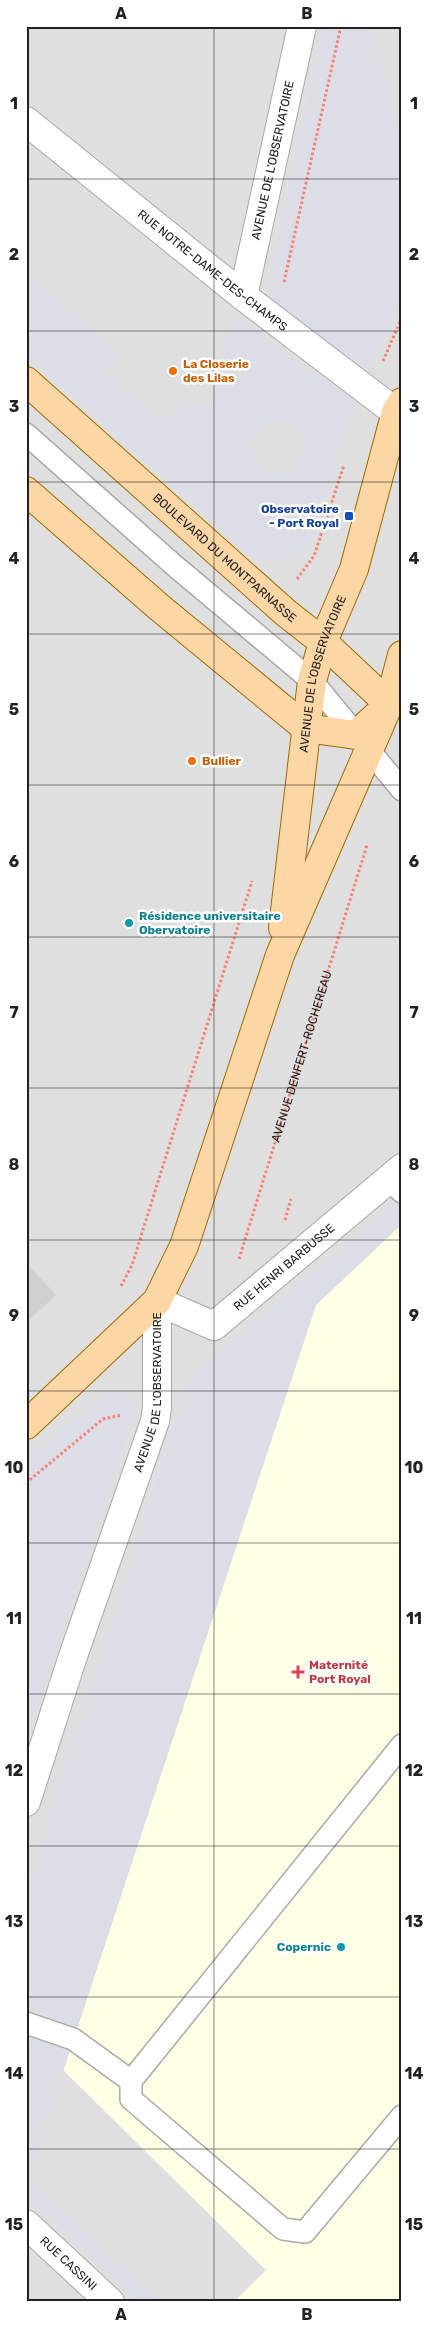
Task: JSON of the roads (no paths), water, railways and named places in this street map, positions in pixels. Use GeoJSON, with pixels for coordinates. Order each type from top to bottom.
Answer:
{"type":"FeatureCollection","features":[{"type":"Feature","properties":{"kind":"main road","name":"BOULEVARD DU MONTPARNASSE"},"geometry":{"type":"LineString","coordinates":[[26,381],[286,613],[323,642],[389,704]]}},
{"type":"Feature","properties":{"kind":"main road","name":"AVENUE DE L'OBSERVATOIRE"},"geometry":{"type":"LineString","coordinates":[[280,955],[312,681],[323,642],[354,569],[400,410]]}},
{"type":"Feature","properties":{"kind":"main road"},"geometry":{"type":"LineString","coordinates":[[26,491],[160,608],[306,728],[363,743]]}},
{"type":"Feature","properties":{"kind":"main road","name":"AVENUE DE L'OBSERVATOIRE"},"geometry":{"type":"LineString","coordinates":[[157,1301],[184,1246],[280,955],[363,743],[389,704],[402,655]]}},
{"type":"Feature","properties":{"kind":"main road"},"geometry":{"type":"LineString","coordinates":[[26,1425],[157,1301]]}},
{"type":"Feature","properties":{"kind":"street","name":"AVENUE DE L'OBSERVATOIRE"},"geometry":{"type":"LineString","coordinates":[[242,296],[302,26]]}},
{"type":"Feature","properties":{"kind":"street","name":"RUE NOTRE-DAME-DES-CHAMPS"},"geometry":{"type":"LineString","coordinates":[[26,121],[242,296],[400,410]]}},
{"type":"Feature","properties":{"kind":"street","name":"RUE HENRI BARBUSSE"},"geometry":{"type":"LineString","coordinates":[[157,1301],[214,1326],[397,1180]]}},
{"type":"Feature","properties":{"kind":"street","name":"AVENUE DE L'OBSERVATOIRE"},"geometry":{"type":"LineString","coordinates":[[26,1802],[72,1659],[155,1421],[157,1407],[157,1301]]}},
{"type":"Feature","properties":{"kind":"street","name":"RUE CASSINI"},"geometry":{"type":"LineString","coordinates":[[26,2224],[110,2302]]}},
{"type":"Feature","properties":{"kind":"lane"},"geometry":{"type":"LineString","coordinates":[[26,434],[175,566],[312,681],[402,790]]}},
{"type":"Feature","properties":{"kind":"lane"},"geometry":{"type":"LineString","coordinates":[[402,1745],[131,2081],[131,2099],[283,2229],[290,2230],[306,2232],[402,2116]]}},
{"type":"Feature","properties":{"kind":"lane"},"geometry":{"type":"LineString","coordinates":[[26,2023],[73,2039],[131,2081]]}},
{"type":"Feature","properties":{"kind":"place","name":"La Closerie des Lilas"},"geometry":{"type":"Point","coordinates":[173,371]}},
{"type":"Feature","properties":{"kind":"place","name":"Observatoire - Port Royal"},"geometry":{"type":"Point","coordinates":[349,516]}},
{"type":"Feature","properties":{"kind":"place","name":"Bullier"},"geometry":{"type":"Point","coordinates":[192,761]}},
{"type":"Feature","properties":{"kind":"place","name":"Résidence universitaire Obervatoire"},"geometry":{"type":"Point","coordinates":[129,923]}},
{"type":"Feature","properties":{"kind":"place","name":"Maternité Port Royal"},"geometry":{"type":"Point","coordinates":[298,1672]}},
{"type":"Feature","properties":{"kind":"place","name":"Copernic"},"geometry":{"type":"Point","coordinates":[341,1947]}}]}
